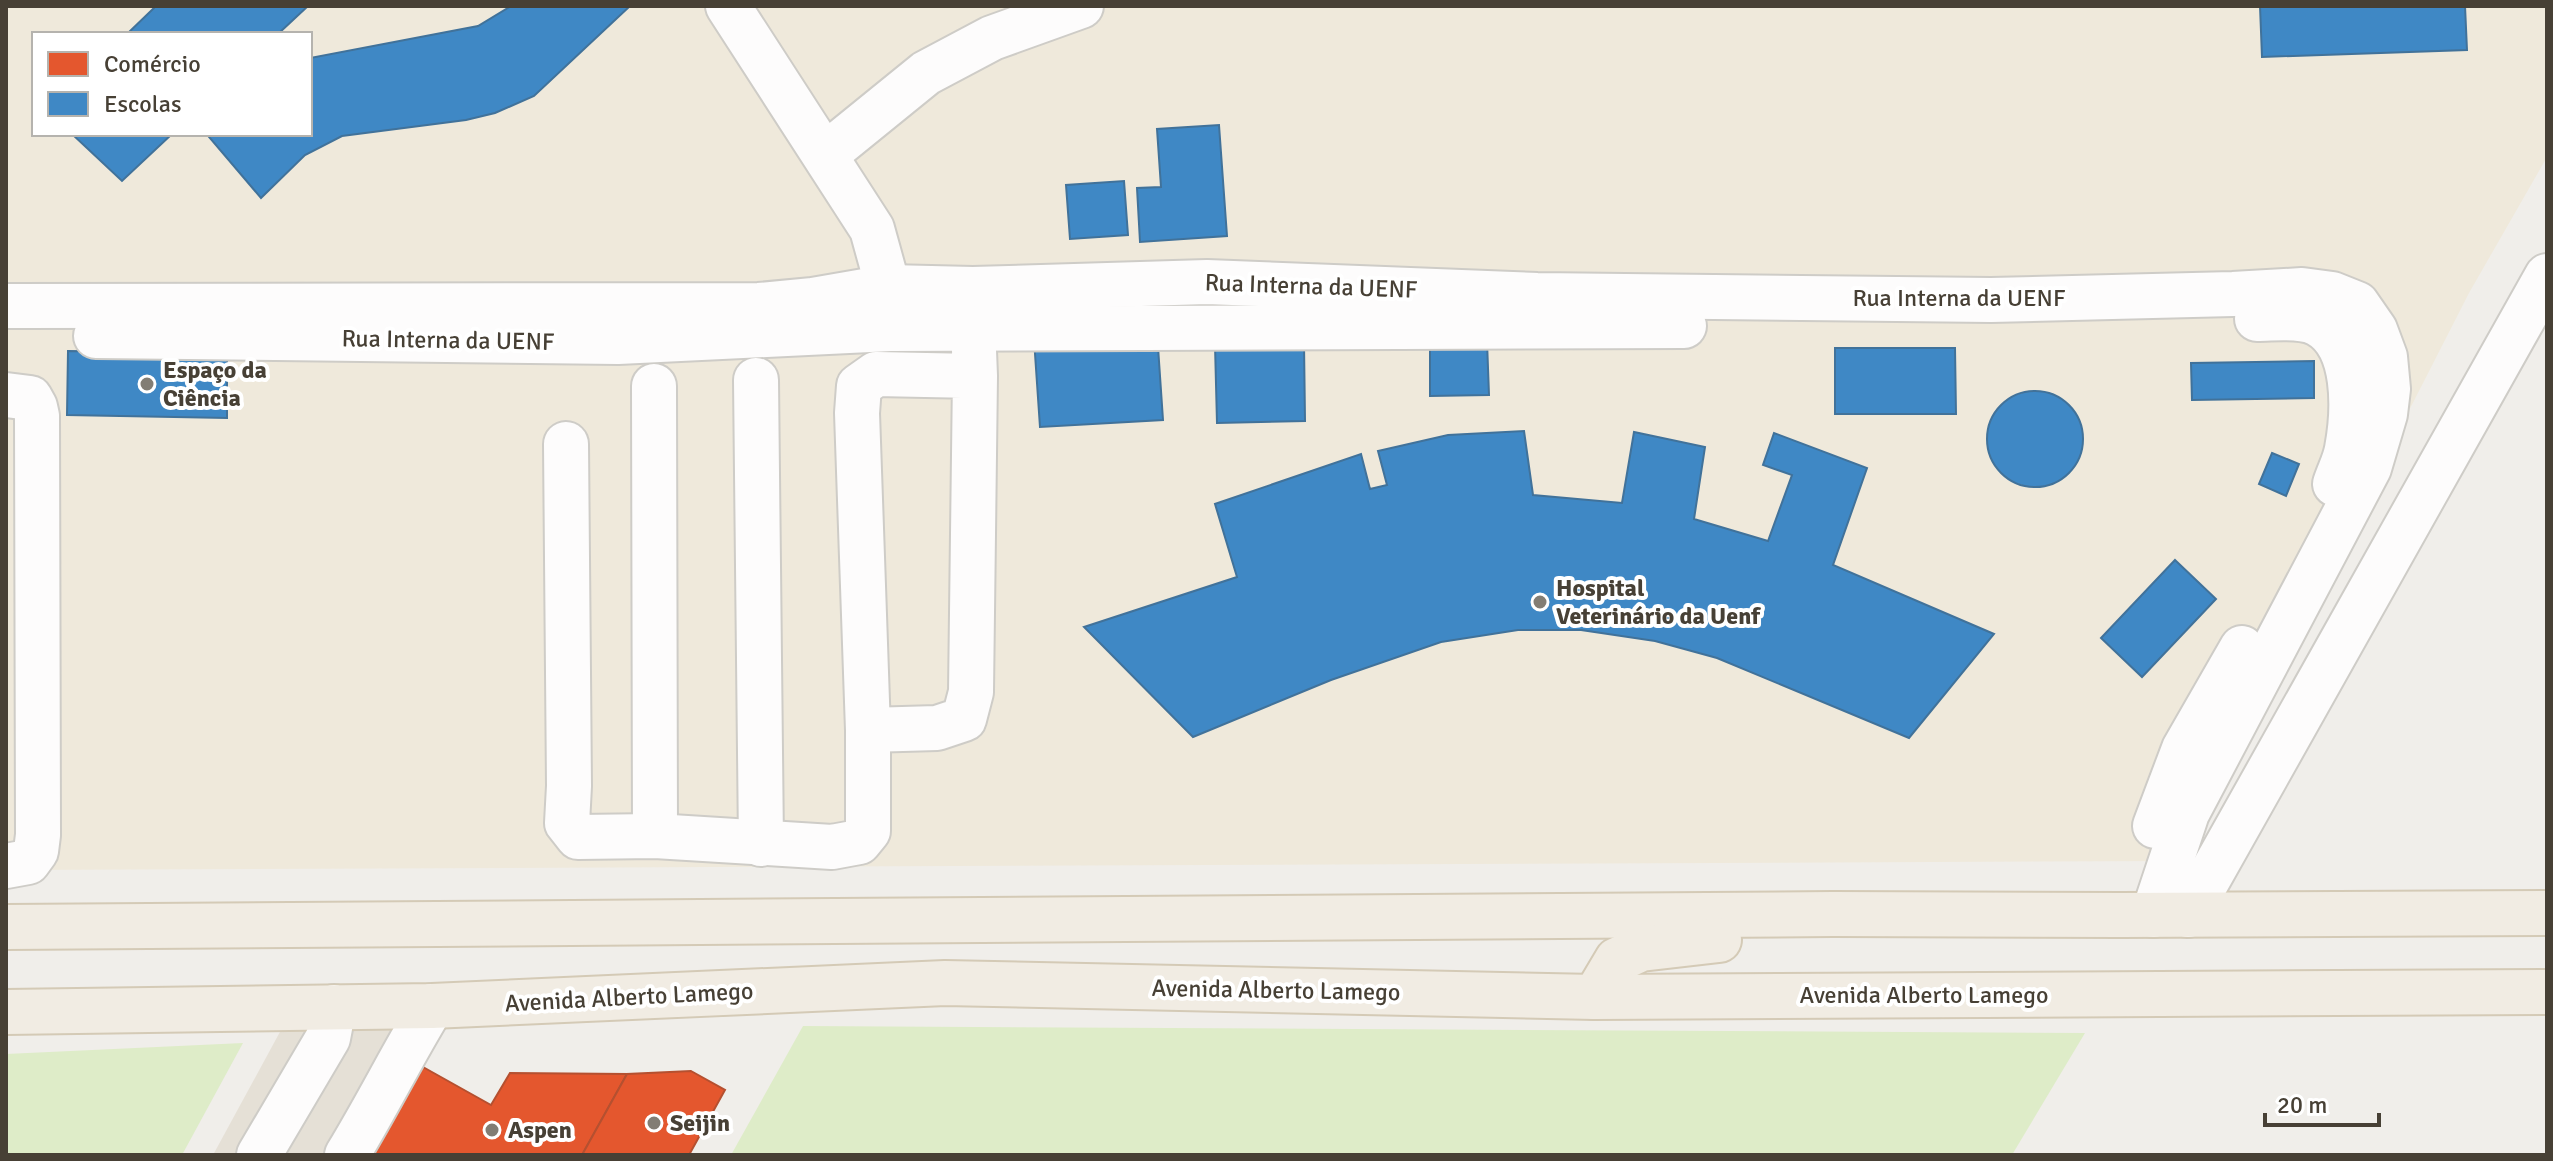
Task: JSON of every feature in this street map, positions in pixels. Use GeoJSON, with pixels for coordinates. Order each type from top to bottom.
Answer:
{"type":"FeatureCollection","features":[{"type":"Feature","properties":{"kind":"main road"},"geometry":{"type":"LineString","coordinates":[[6,927],[1833,914],[2547,913]]}},
{"type":"Feature","properties":{"kind":"main road"},"geometry":{"type":"LineString","coordinates":[[1595,997],[1617,960],[1641,949],[1771,935],[1833,914]]}},
{"type":"Feature","properties":{"kind":"main road","name":"Avenida Alberto Lamego"},"geometry":{"type":"LineString","coordinates":[[6,1012],[432,1006],[945,983],[1595,997],[2547,992]]}},
{"type":"Feature","properties":{"kind":"street"},"geometry":{"type":"LineString","coordinates":[[728,6],[872,229],[889,308]]}},
{"type":"Feature","properties":{"kind":"street"},"geometry":{"type":"LineString","coordinates":[[825,155],[926,73],[992,38],[1081,6]]}},
{"type":"Feature","properties":{"kind":"street"},"geometry":{"type":"LineString","coordinates":[[2154,915],[2547,276]]}},
{"type":"Feature","properties":{"kind":"street","name":"Rua Interna da UENF"},"geometry":{"type":"LineString","coordinates":[[6,306],[759,305],[813,300],[889,308],[972,308],[1207,282],[1537,295],[1991,300],[2302,290],[2332,294],[2357,304],[2375,330],[2385,357],[2388,389],[2385,414],[2369,468],[2187,813],[2154,915]]}},
{"type":"Feature","properties":{"kind":"street","name":"Rua Interna da UENF"},"geometry":{"type":"LineString","coordinates":[[6,335],[618,342],[889,308]]}},
{"type":"Feature","properties":{"kind":"street"},"geometry":{"type":"LineString","coordinates":[[868,730],[937,728],[964,719],[971,692],[975,376],[972,308]]}},
{"type":"Feature","properties":{"kind":"street"},"geometry":{"type":"LineString","coordinates":[[566,444],[567,823],[578,837],[655,836],[832,847],[859,842],[868,831],[868,730],[857,413],[859,386],[876,374],[975,376]]}},
{"type":"Feature","properties":{"kind":"street"},"geometry":{"type":"LineString","coordinates":[[756,380],[761,844]]}},
{"type":"Feature","properties":{"kind":"street"},"geometry":{"type":"LineString","coordinates":[[654,386],[655,836]]}},
{"type":"Feature","properties":{"kind":"street"},"geometry":{"type":"LineString","coordinates":[[6,395],[30,398],[37,416],[38,835],[36,851],[28,862],[6,866]]}},
{"type":"Feature","properties":{"kind":"street"},"geometry":{"type":"LineString","coordinates":[[347,1155],[432,1006]]}},
{"type":"Feature","properties":{"kind":"street"},"geometry":{"type":"LineString","coordinates":[[259,1155],[328,1038],[334,1007]]}},
{"type":"Feature","properties":{"kind":"shaded area"},"geometry":{"type":"Polygon","coordinates":[[[6,6],[2547,6],[2547,157],[2469,293],[2179,861],[6,870],[6,6]]]}},
{"type":"Feature","properties":{"kind":"shaded area"},"geometry":{"type":"Polygon","coordinates":[[[435,1024],[360,1155],[213,1155],[281,1030],[435,1024]]]}},
{"type":"Feature","properties":{"kind":"green space"},"geometry":{"type":"Polygon","coordinates":[[[803,1026],[2085,1033],[2012,1155],[731,1155],[803,1026]]]}},
{"type":"Feature","properties":{"kind":"green space"},"geometry":{"type":"Polygon","coordinates":[[[243,1043],[182,1155],[6,1155],[6,1054],[243,1043]]]}},
{"type":"Feature","properties":{"kind":"building: Comércio","name":"Aspen"},"geometry":{"type":"Polygon","coordinates":[[[423,1067],[491,1105],[510,1073],[627,1074],[582,1155],[373,1155],[423,1067]]]}},
{"type":"Feature","properties":{"kind":"building: Comércio","name":"Seijin"},"geometry":{"type":"Polygon","coordinates":[[[691,1071],[725,1090],[689,1155],[582,1155],[627,1074],[691,1071]]]}},
{"type":"Feature","properties":{"kind":"building: Escolas"},"geometry":{"type":"Polygon","coordinates":[[[156,6],[308,6],[280,32],[129,32],[156,6]]]}},
{"type":"Feature","properties":{"kind":"building: Escolas"},"geometry":{"type":"Polygon","coordinates":[[[511,6],[630,6],[534,96],[495,113],[466,120],[342,136],[305,155],[261,198],[209,137],[312,136],[312,58],[478,26],[511,6]]]}},
{"type":"Feature","properties":{"kind":"building: Escolas"},"geometry":{"type":"Polygon","coordinates":[[[2260,6],[2465,6],[2467,50],[2262,57],[2260,6]]]}},
{"type":"Feature","properties":{"kind":"building: Escolas"},"geometry":{"type":"Polygon","coordinates":[[[1219,125],[1227,236],[1140,242],[1137,188],[1161,187],[1157,129],[1219,125]]]}},
{"type":"Feature","properties":{"kind":"building: Escolas"},"geometry":{"type":"Polygon","coordinates":[[[74,136],[170,136],[122,181],[74,136]]]}},
{"type":"Feature","properties":{"kind":"building: Escolas"},"geometry":{"type":"Polygon","coordinates":[[[1124,181],[1128,235],[1070,239],[1066,185],[1124,181]]]}},
{"type":"Feature","properties":{"kind":"building: Escolas"},"geometry":{"type":"Polygon","coordinates":[[[1157,332],[1163,420],[1040,427],[1034,339],[1157,332]]]}},
{"type":"Feature","properties":{"kind":"building: Escolas"},"geometry":{"type":"Polygon","coordinates":[[[1487,341],[1489,395],[1430,396],[1430,343],[1487,341]]]}},
{"type":"Feature","properties":{"kind":"building: Escolas"},"geometry":{"type":"Polygon","coordinates":[[[1304,343],[1305,421],[1217,423],[1215,345],[1304,343]]]}},
{"type":"Feature","properties":{"kind":"building: Escolas"},"geometry":{"type":"Polygon","coordinates":[[[1835,348],[1955,348],[1956,414],[1835,414],[1835,348]]]}},
{"type":"Feature","properties":{"kind":"building: Escolas","name":"Espaço da Ciência"},"geometry":{"type":"Polygon","coordinates":[[[68,351],[227,353],[227,418],[67,415],[68,351]]]}},
{"type":"Feature","properties":{"kind":"building: Escolas"},"geometry":{"type":"Polygon","coordinates":[[[2314,361],[2314,398],[2192,400],[2191,363],[2314,361]]]}},
{"type":"Feature","properties":{"kind":"building: Escolas"},"geometry":{"type":"Polygon","coordinates":[[[2035,391],[2053,395],[2069,405],[2079,421],[2083,439],[2079,457],[2069,473],[2053,483],[2035,487],[2017,483],[2001,473],[1991,457],[1987,439],[1991,421],[2001,405],[2017,395],[2035,391]]]}},
{"type":"Feature","properties":{"kind":"building: Escolas","name":"Hospital Veterinário da Uenf"},"geometry":{"type":"Polygon","coordinates":[[[1524,431],[1533,495],[1622,503],[1634,432],[1705,447],[1694,519],[1768,541],[1792,475],[1763,465],[1774,433],[1867,468],[1833,565],[1994,634],[1909,738],[1717,658],[1655,641],[1581,630],[1518,630],[1441,642],[1331,680],[1193,737],[1084,627],[1237,577],[1215,504],[1361,454],[1370,489],[1387,485],[1378,451],[1448,435],[1524,431]]]}},
{"type":"Feature","properties":{"kind":"building: Escolas"},"geometry":{"type":"Polygon","coordinates":[[[2272,453],[2299,464],[2286,496],[2259,484],[2272,453]]]}},
{"type":"Feature","properties":{"kind":"building: Escolas"},"geometry":{"type":"Polygon","coordinates":[[[2175,560],[2216,599],[2142,677],[2101,638],[2175,560]]]}},
{"type":"Feature","properties":{"kind":"place","name":"Espaço da Ciência"},"geometry":{"type":"Point","coordinates":[147,384]}},
{"type":"Feature","properties":{"kind":"place","name":"Hospital Veterinário da Uenf"},"geometry":{"type":"Point","coordinates":[1540,602]}},
{"type":"Feature","properties":{"kind":"place","name":"Seijin"},"geometry":{"type":"Point","coordinates":[654,1123]}},
{"type":"Feature","properties":{"kind":"place","name":"Aspen"},"geometry":{"type":"Point","coordinates":[492,1130]}}]}
